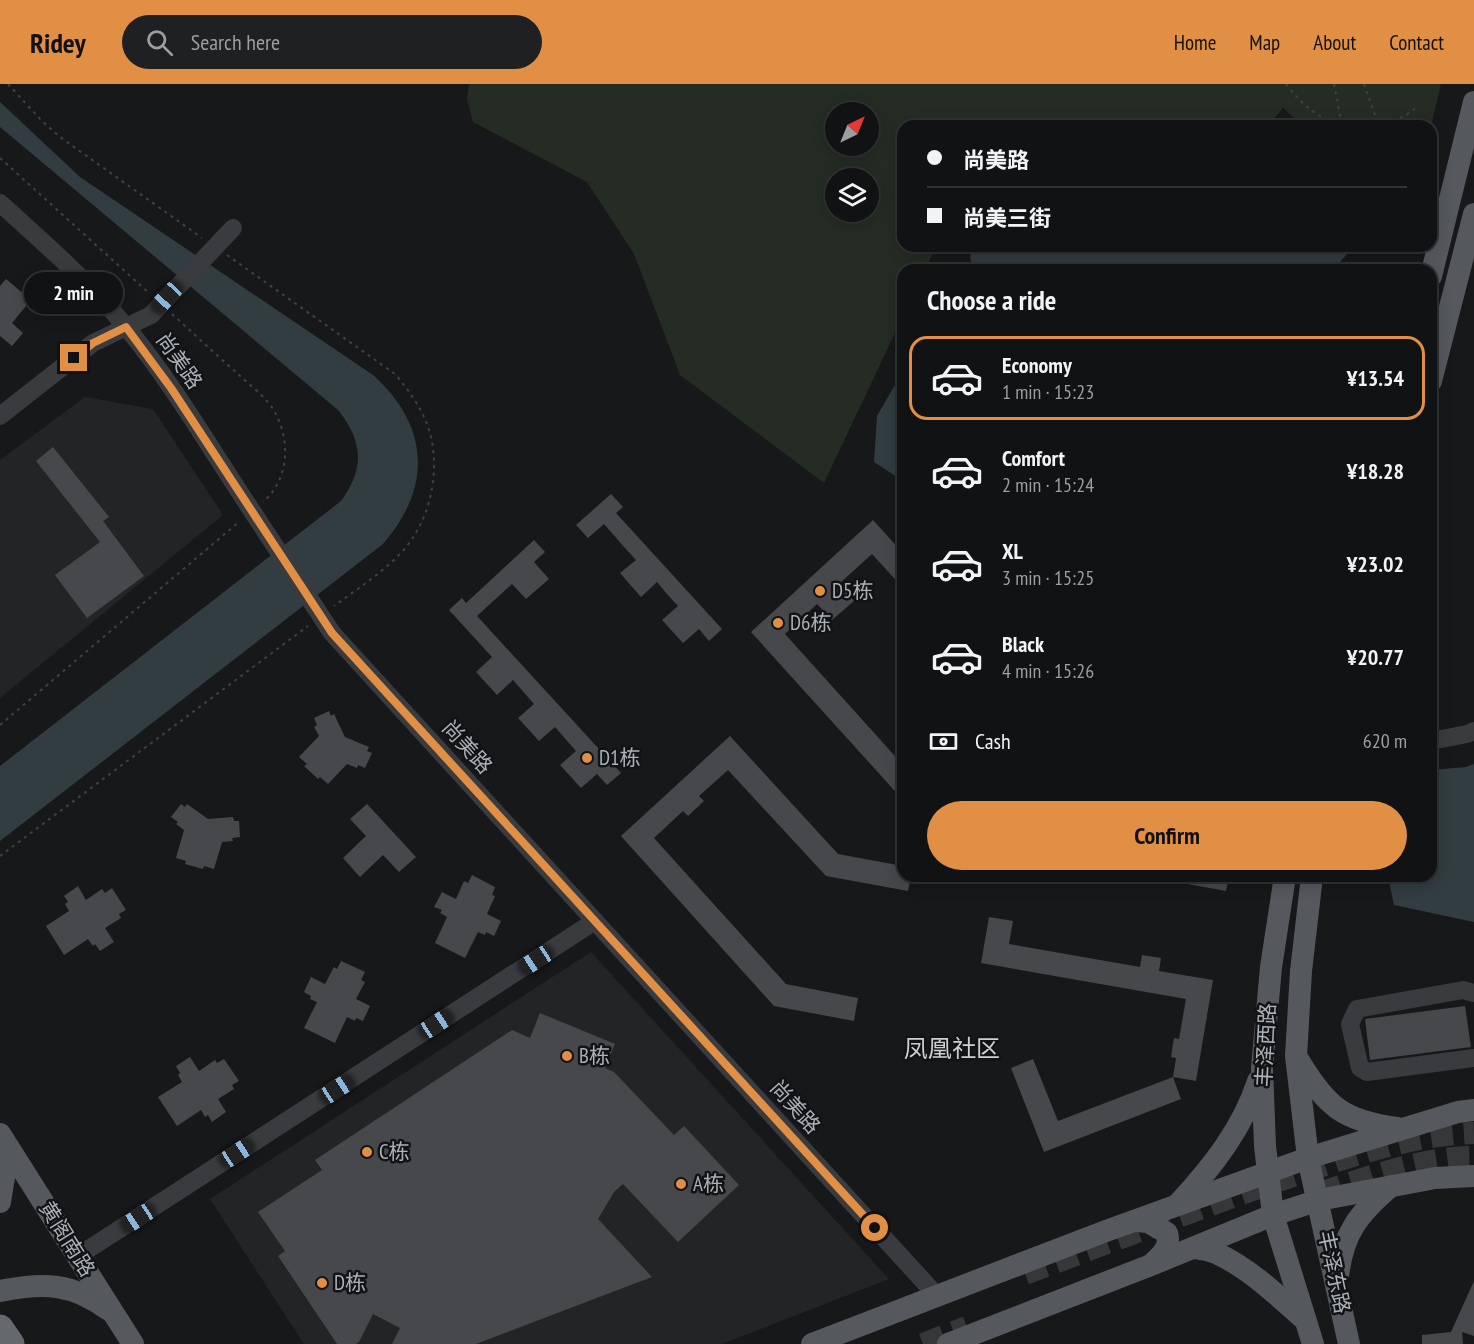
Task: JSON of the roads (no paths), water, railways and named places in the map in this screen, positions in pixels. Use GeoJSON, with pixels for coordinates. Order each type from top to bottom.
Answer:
{"type":"FeatureCollection","features":[{"type":"Feature","properties":{"kind":"highway"},"geometry":{"type":"LineString","coordinates":[[0,1328],[10,1344]]}},
{"type":"Feature","properties":{"kind":"main road"},"geometry":{"type":"LineString","coordinates":[[1437,252],[1474,102]]}},
{"type":"Feature","properties":{"kind":"main road"},"geometry":{"type":"LineString","coordinates":[[1437,358],[1474,214]]}},
{"type":"Feature","properties":{"kind":"main road","name":"丰泽西路"},"geometry":{"type":"LineString","coordinates":[[1273,1215],[1265,1146],[1262,1068],[1271,967],[1284,882]]}},
{"type":"Feature","properties":{"kind":"main road","name":"丰泽西路"},"geometry":{"type":"LineString","coordinates":[[1311,882],[1301,971],[1296,1056],[1308,1158],[1319,1200]]}},
{"type":"Feature","properties":{"kind":"main road"},"geometry":{"type":"LineString","coordinates":[[1296,1056],[1312,1082],[1328,1101],[1349,1117],[1372,1125],[1404,1129]]}},
{"type":"Feature","properties":{"kind":"main road"},"geometry":{"type":"LineString","coordinates":[[1175,1206],[1198,1182],[1237,1128],[1251,1104],[1262,1068]]}},
{"type":"Feature","properties":{"kind":"main road"},"geometry":{"type":"LineString","coordinates":[[812,1344],[1308,1158],[1458,1112],[1474,1110]]}},
{"type":"Feature","properties":{"kind":"main road"},"geometry":{"type":"LineString","coordinates":[[0,1202],[5,1171],[2,1136]]}},
{"type":"Feature","properties":{"kind":"main road","name":"黄阁南路"},"geometry":{"type":"LineString","coordinates":[[2,1136],[133,1344]]}},
{"type":"Feature","properties":{"kind":"main road"},"geometry":{"type":"LineString","coordinates":[[948,1344],[1195,1248],[1273,1215],[1319,1200],[1435,1178],[1474,1176]]}},
{"type":"Feature","properties":{"kind":"main road"},"geometry":{"type":"LineString","coordinates":[[1337,1286],[1341,1254],[1353,1224],[1367,1206],[1393,1185]]}},
{"type":"Feature","properties":{"kind":"main road","name":"丰泽东路"},"geometry":{"type":"LineString","coordinates":[[1319,1200],[1349,1344]]}},
{"type":"Feature","properties":{"kind":"main road","name":"丰泽东路"},"geometry":{"type":"LineString","coordinates":[[1273,1215],[1313,1344]]}},
{"type":"Feature","properties":{"kind":"main road"},"geometry":{"type":"LineString","coordinates":[[1136,1221],[1148,1222],[1167,1233],[1169,1239],[1167,1248],[1163,1255],[1151,1265]]}},
{"type":"Feature","properties":{"kind":"main road"},"geometry":{"type":"LineString","coordinates":[[1195,1248],[1216,1253],[1241,1268],[1276,1294],[1305,1320]]}},
{"type":"Feature","properties":{"kind":"main road"},"geometry":{"type":"LineString","coordinates":[[0,1291],[28,1285],[60,1287],[90,1296],[115,1314]]}},
{"type":"Feature","properties":{"kind":"street","name":"尚美路"},"geometry":{"type":"LineString","coordinates":[[0,203],[84,280],[126,327],[171,388],[252,508],[332,633],[937,1296]]}},
{"type":"Feature","properties":{"kind":"street"},"geometry":{"type":"LineString","coordinates":[[0,416],[93,343],[159,313],[233,228]]}},
{"type":"Feature","properties":{"kind":"street"},"geometry":{"type":"LineString","coordinates":[[1437,740],[1474,730]]}},
{"type":"Feature","properties":{"kind":"street"},"geometry":{"type":"LineString","coordinates":[[78,1257],[595,921]]}},
{"type":"Feature","properties":{"kind":"street"},"geometry":{"type":"LineString","coordinates":[[1474,993],[1463,990],[1357,1009],[1350,1024],[1360,1068],[1367,1072],[1474,1058]]}},
{"type":"Feature","properties":{"kind":"tunnel"},"geometry":{"type":"LineString","coordinates":[[1025,1274],[1352,1156],[1424,1138],[1474,1133]]}},
{"type":"Feature","properties":{"kind":"tunnel"},"geometry":{"type":"LineString","coordinates":[[1320,1193],[1417,1164],[1474,1157]]}},
{"type":"Feature","properties":{"kind":"tunnel"},"geometry":{"type":"LineString","coordinates":[[923,1344],[967,1327]]}},
{"type":"Feature","properties":{"kind":"place","name":"D5栋"},"geometry":{"type":"Point","coordinates":[820,591]}},
{"type":"Feature","properties":{"kind":"place","name":"D6栋"},"geometry":{"type":"Point","coordinates":[778,623]}},
{"type":"Feature","properties":{"kind":"place","name":"D1栋"},"geometry":{"type":"Point","coordinates":[587,758]}},
{"type":"Feature","properties":{"kind":"place","name":"B栋"},"geometry":{"type":"Point","coordinates":[567,1056]}},
{"type":"Feature","properties":{"kind":"place","name":"C栋"},"geometry":{"type":"Point","coordinates":[367,1152]}},
{"type":"Feature","properties":{"kind":"place","name":"A栋"},"geometry":{"type":"Point","coordinates":[681,1184]}},
{"type":"Feature","properties":{"kind":"place","name":"D栋"},"geometry":{"type":"Point","coordinates":[322,1283]}},
{"type":"Feature","properties":{"kind":"district","name":"凤凰社区"},"geometry":{"type":"Point","coordinates":[952,1049]}}]}
